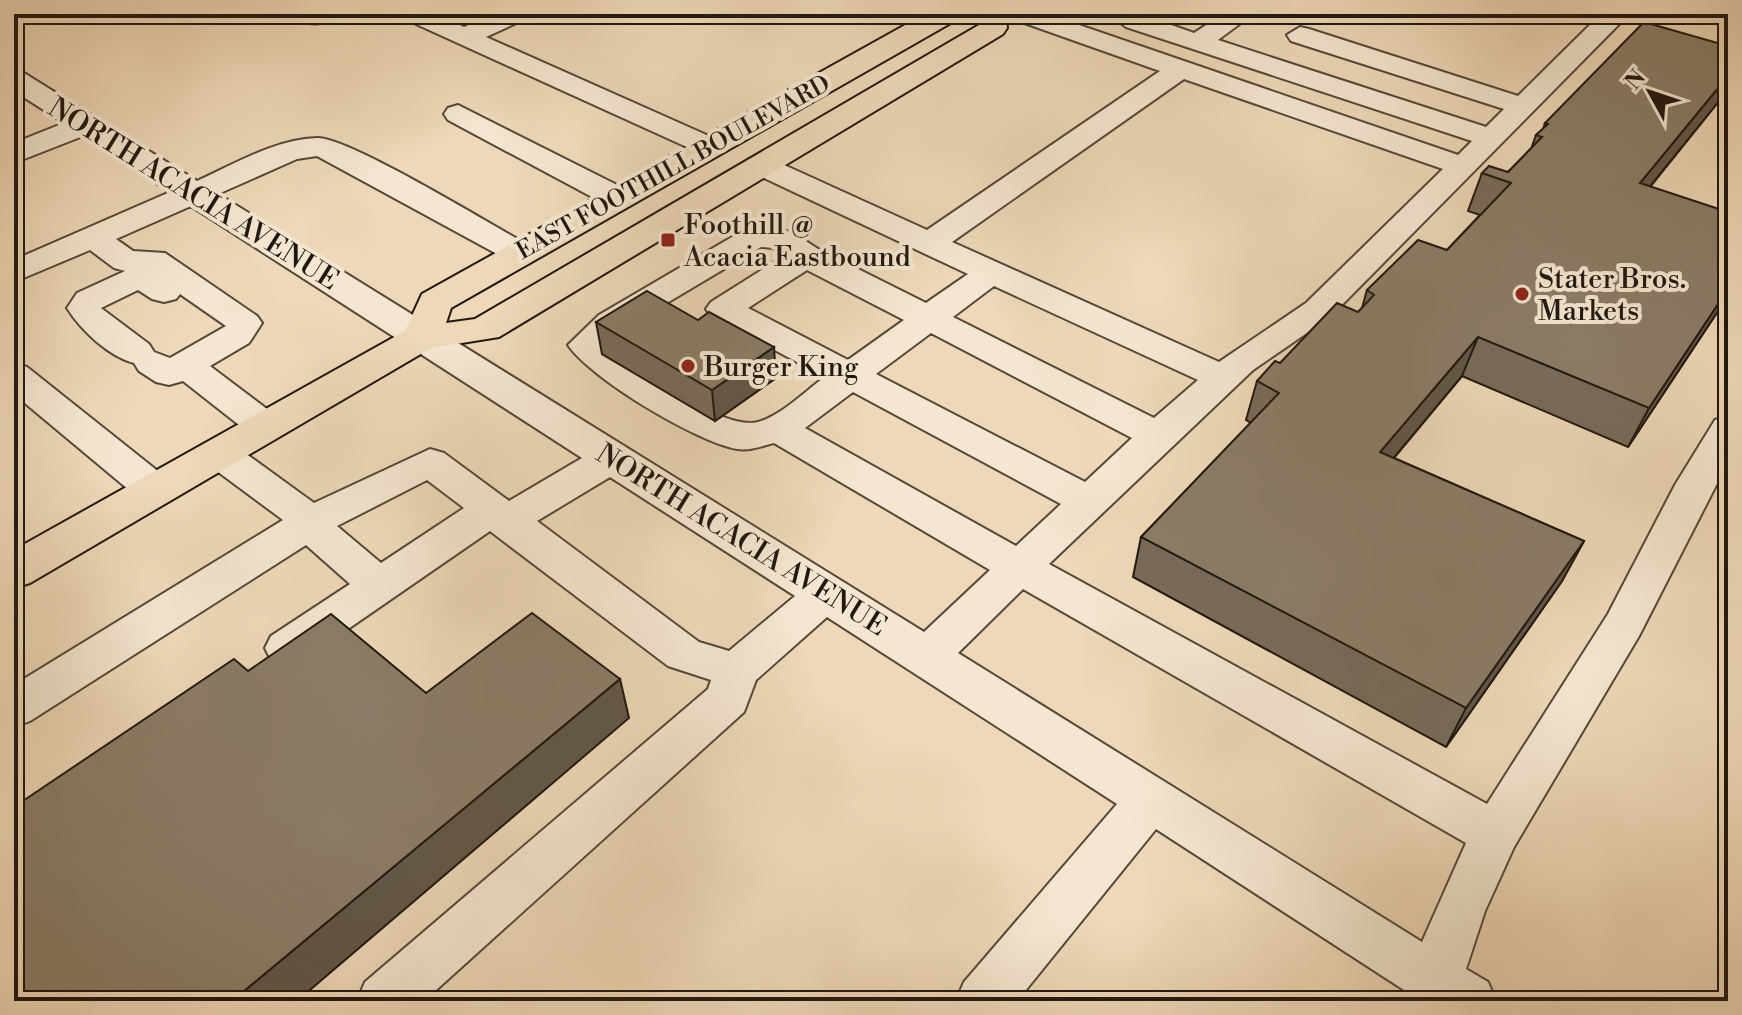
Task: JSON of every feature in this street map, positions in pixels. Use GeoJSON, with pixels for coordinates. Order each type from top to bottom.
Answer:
{"type":"FeatureCollection","features":[{"type":"Feature","properties":{"kind":"main road","name":"EAST FOOTHILL BOULEVARD"},"geometry":{"type":"LineString","coordinates":[[421,338],[435,302],[946,14]]}},
{"type":"Feature","properties":{"kind":"main road","name":"EAST FOOTHILL BOULEVARD"},"geometry":{"type":"LineString","coordinates":[[14,571],[421,338],[485,329],[993,28],[992,14]]}},
{"type":"Feature","properties":{"kind":"street"},"geometry":{"type":"LineString","coordinates":[[414,14],[710,147]]}},
{"type":"Feature","properties":{"kind":"street"},"geometry":{"type":"LineString","coordinates":[[464,37],[516,14]]}},
{"type":"Feature","properties":{"kind":"street"},"geometry":{"type":"LineString","coordinates":[[1022,14],[1178,71],[1462,166]]}},
{"type":"Feature","properties":{"kind":"street"},"geometry":{"type":"LineString","coordinates":[[1197,42],[1240,14]]}},
{"type":"Feature","properties":{"kind":"street"},"geometry":{"type":"LineString","coordinates":[[927,656],[1158,435],[1240,362],[1318,310],[1522,106],[1606,44],[1616,14]]}},
{"type":"Feature","properties":{"kind":"street"},"geometry":{"type":"LineString","coordinates":[[1129,18],[1489,137]]}},
{"type":"Feature","properties":{"kind":"street"},"geometry":{"type":"LineString","coordinates":[[1226,87],[1306,24],[1522,106]]}},
{"type":"Feature","properties":{"kind":"street"},"geometry":{"type":"LineString","coordinates":[[929,243],[1178,71]]}},
{"type":"Feature","properties":{"kind":"street","name":"NORTH ACACIA AVENUE"},"geometry":{"type":"LineString","coordinates":[[14,79],[1452,990]]}},
{"type":"Feature","properties":{"kind":"street"},"geometry":{"type":"LineString","coordinates":[[458,114],[618,198]]}},
{"type":"Feature","properties":{"kind":"street"},"geometry":{"type":"LineString","coordinates":[[14,154],[85,125]]}},
{"type":"Feature","properties":{"kind":"street"},"geometry":{"type":"LineString","coordinates":[[14,272],[290,151],[320,147],[400,185],[519,253]]}},
{"type":"Feature","properties":{"kind":"street"},"geometry":{"type":"LineString","coordinates":[[760,165],[1224,378]]}},
{"type":"Feature","properties":{"kind":"street"},"geometry":{"type":"LineString","coordinates":[[93,237],[126,261],[153,260],[245,323],[237,335],[158,360]]}},
{"type":"Feature","properties":{"kind":"street"},"geometry":{"type":"LineString","coordinates":[[991,272],[927,319],[780,428],[761,435],[735,436],[614,369],[586,345],[611,322],[755,237],[781,239],[806,256],[927,319],[1158,435]]}},
{"type":"Feature","properties":{"kind":"street"},"geometry":{"type":"LineString","coordinates":[[806,256],[723,309],[1089,501]]}},
{"type":"Feature","properties":{"kind":"street"},"geometry":{"type":"LineString","coordinates":[[233,312],[218,322],[209,320],[140,276],[89,300],[84,308],[91,319],[266,427]]}},
{"type":"Feature","properties":{"kind":"street"},"geometry":{"type":"LineString","coordinates":[[14,375],[155,490]]}},
{"type":"Feature","properties":{"kind":"street"},"geometry":{"type":"LineString","coordinates":[[780,428],[801,445],[1019,569],[1495,834]]}},
{"type":"Feature","properties":{"kind":"street"},"geometry":{"type":"LineString","coordinates":[[1452,990],[1459,911],[1495,834],[1624,624],[1695,485],[1728,429]]}},
{"type":"Feature","properties":{"kind":"street"},"geometry":{"type":"LineString","coordinates":[[220,454],[296,508],[308,524],[379,585]]}},
{"type":"Feature","properties":{"kind":"street"},"geometry":{"type":"LineString","coordinates":[[249,675],[379,585],[498,516],[612,458]]}},
{"type":"Feature","properties":{"kind":"street"},"geometry":{"type":"LineString","coordinates":[[14,708],[308,524],[430,462],[684,654],[736,671]]}},
{"type":"Feature","properties":{"kind":"street"},"geometry":{"type":"LineString","coordinates":[[384,1001],[728,699],[736,671],[827,593]]}},
{"type":"Feature","properties":{"kind":"street"},"geometry":{"type":"LineString","coordinates":[[983,1001],[1152,798]]}},
{"type":"Feature","properties":{"kind":"building"},"geometry":{"type":"Polygon","coordinates":[[[1644,22],[1728,46],[1728,76],[1640,183],[1728,212],[1728,289],[1649,408],[1478,337],[1380,452],[1584,541],[1466,708],[1141,537],[1279,393],[1257,381],[1275,361],[1280,363],[1337,303],[1358,312],[1374,295],[1367,290],[1418,240],[1447,250],[1511,183],[1482,173],[1489,166],[1508,172],[1542,137],[1536,135],[1548,124],[1545,123],[1644,22]]]}},
{"type":"Feature","properties":{"kind":"building"},"geometry":{"type":"Polygon","coordinates":[[[647,291],[698,320],[709,312],[774,347],[712,390],[596,322],[647,291]]]}},
{"type":"Feature","properties":{"kind":"building"},"geometry":{"type":"Polygon","coordinates":[[[532,613],[620,679],[232,1001],[14,1001],[14,807],[234,659],[248,671],[331,614],[426,693],[532,613]]]}},
{"type":"Feature","properties":{"kind":"place","name":"Foothill @ Acacia Eastbound"},"geometry":{"type":"Point","coordinates":[668,240]}},
{"type":"Feature","properties":{"kind":"place","name":"Stater Bros. Markets"},"geometry":{"type":"Point","coordinates":[1522,294]}},
{"type":"Feature","properties":{"kind":"place","name":"Burger King"},"geometry":{"type":"Point","coordinates":[688,366]}}]}
